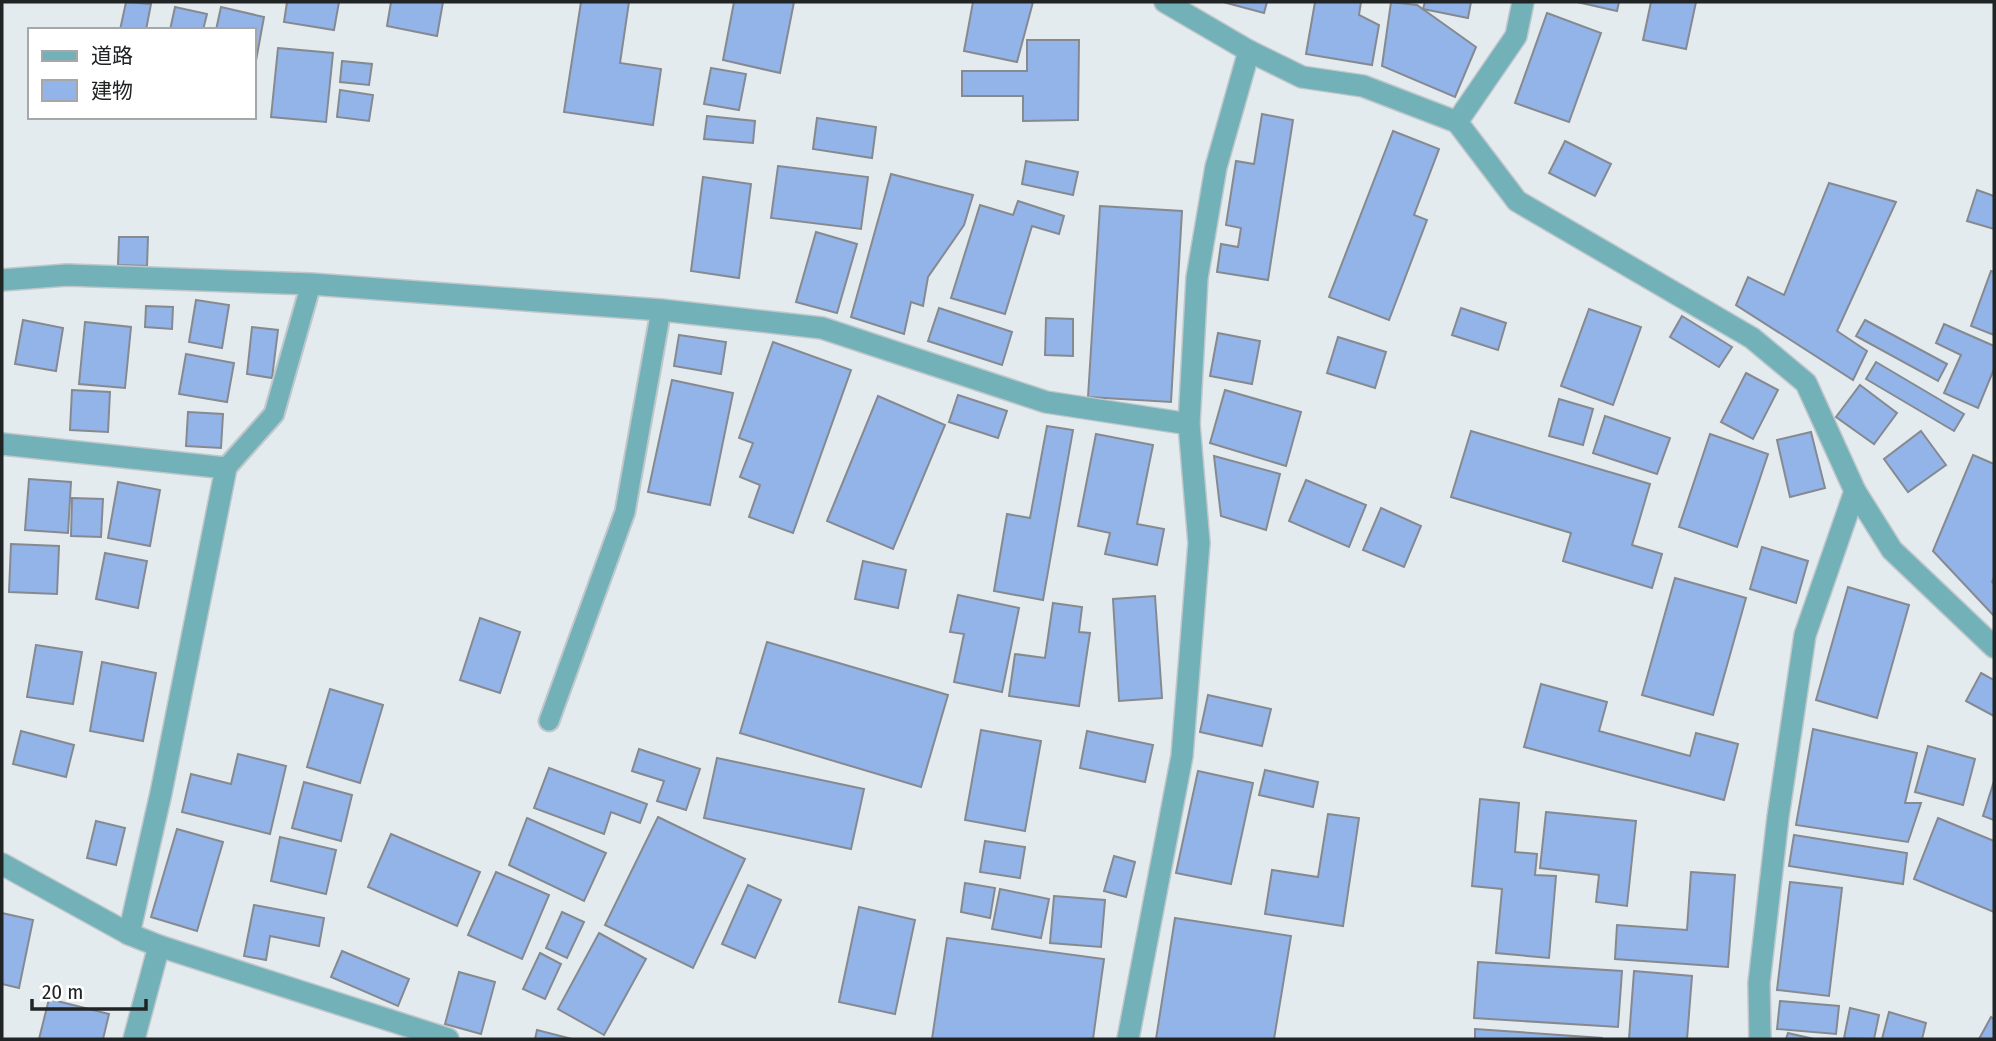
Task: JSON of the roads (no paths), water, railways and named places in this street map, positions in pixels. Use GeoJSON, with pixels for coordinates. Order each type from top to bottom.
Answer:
{"type":"FeatureCollection","features":[{"type":"Feature","properties":{"kind":"street"},"geometry":{"type":"LineString","coordinates":[[1164,2],[1249,51],[1302,77],[1363,86],[1457,122],[1517,201],[1752,338],[1806,383],[1855,491],[1892,550],[1994,647]]}},
{"type":"Feature","properties":{"kind":"street"},"geometry":{"type":"LineString","coordinates":[[1457,122],[1516,36],[1523,2]]}},
{"type":"Feature","properties":{"kind":"street"},"geometry":{"type":"LineString","coordinates":[[1128,1039],[1182,756],[1199,542],[1189,424],[1197,278],[1216,167],[1249,51]]}},
{"type":"Feature","properties":{"kind":"street"},"geometry":{"type":"LineString","coordinates":[[2,280],[67,275],[311,284],[661,310],[822,328],[1046,402],[1189,424]]}},
{"type":"Feature","properties":{"kind":"street"},"geometry":{"type":"LineString","coordinates":[[2,444],[226,468],[161,793],[128,934]]}},
{"type":"Feature","properties":{"kind":"street"},"geometry":{"type":"LineString","coordinates":[[1760,1039],[1759,983],[1778,817],[1805,635],[1855,491]]}},
{"type":"Feature","properties":{"kind":"street"},"geometry":{"type":"LineString","coordinates":[[2,864],[128,934],[447,1039]]}},
{"type":"Feature","properties":{"kind":"street"},"geometry":{"type":"LineString","coordinates":[[134,1039],[159,946]]}},
{"type":"Feature","properties":{"kind":"lane"},"geometry":{"type":"LineString","coordinates":[[226,468],[274,414],[311,284]]}},
{"type":"Feature","properties":{"kind":"lane"},"geometry":{"type":"LineString","coordinates":[[549,721],[625,513],[661,310]]}}]}
